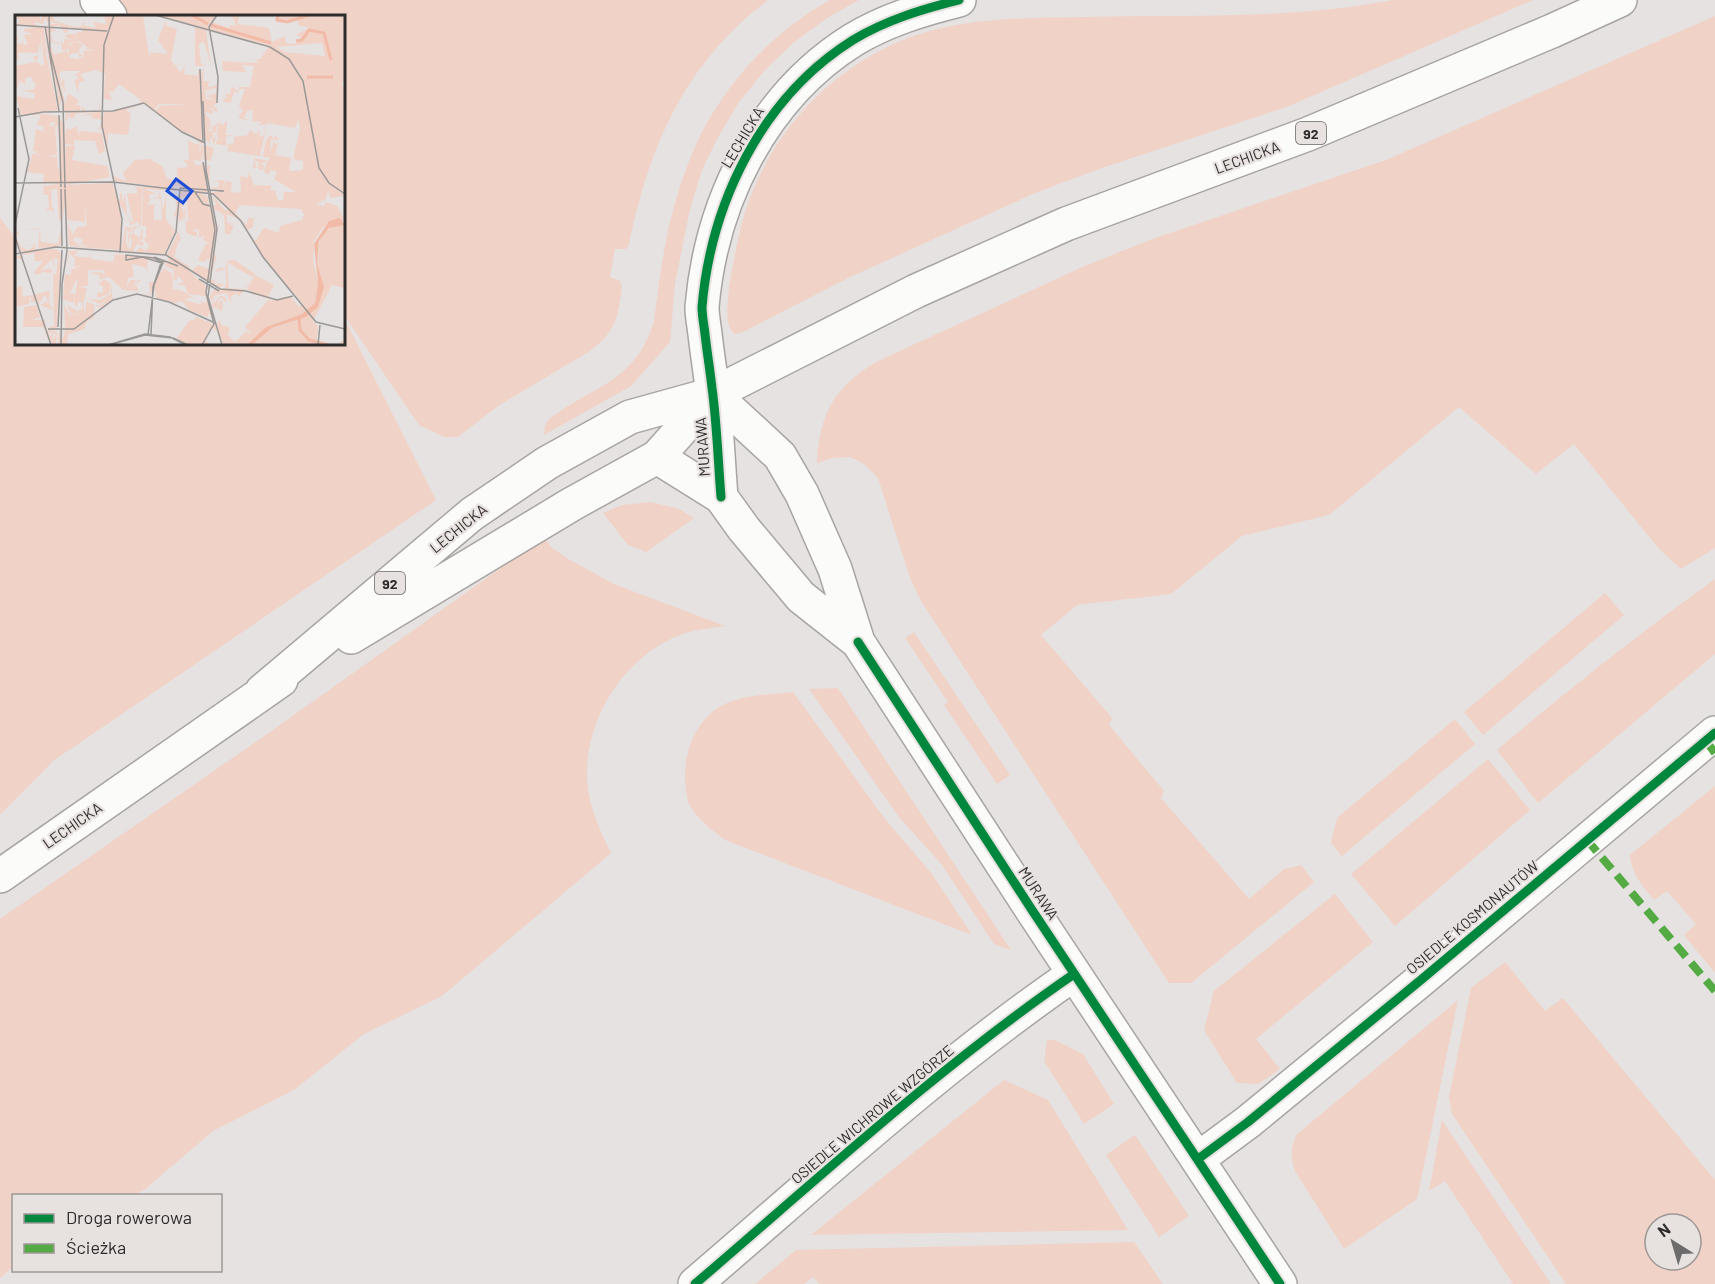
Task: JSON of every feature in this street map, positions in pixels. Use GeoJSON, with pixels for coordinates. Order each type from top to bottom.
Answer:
{"type":"FeatureCollection","features":[{"type":"Feature","properties":{"kind":"street"},"geometry":{"type":"LineString","coordinates":[[98,0],[109,15]]}},
{"type":"Feature","properties":{"kind":"street","name":"LECHICKA"},"geometry":{"type":"LineString","coordinates":[[0,876],[262,692],[572,504],[657,457],[713,394],[702,309],[709,261],[719,219],[733,180],[759,133],[787,95],[817,66],[854,40],[904,16],[959,0]]}},
{"type":"Feature","properties":{"kind":"street","name":"LECHICKA"},"geometry":{"type":"LineString","coordinates":[[262,692],[472,514],[522,479],[630,417],[713,394],[916,291],[1066,224],[1308,134],[1620,0]]}},
{"type":"Feature","properties":{"kind":"street","name":"MURAWA"},"geometry":{"type":"LineString","coordinates":[[713,394],[721,497]]}},
{"type":"Feature","properties":{"kind":"street","name":"MURAWA"},"geometry":{"type":"LineString","coordinates":[[713,394],[780,456],[802,494],[835,569],[858,642],[1074,974],[1280,1284]]}},
{"type":"Feature","properties":{"kind":"street","name":"MURAWA"},"geometry":{"type":"LineString","coordinates":[[657,457],[721,497],[744,529],[801,597],[858,642]]}},
{"type":"Feature","properties":{"kind":"street","name":"OSIEDLE KOSMONAUTÓW"},"geometry":{"type":"LineString","coordinates":[[1198,1160],[1248,1122],[1715,734]]}},
{"type":"Feature","properties":{"kind":"street","name":"OSIEDLE WICHROWE WZGÓRZE"},"geometry":{"type":"LineString","coordinates":[[695,1284],[937,1077],[1028,1005],[1074,974]]}},
{"type":"Feature","properties":{"kind":"shaded area"},"geometry":{"type":"Polygon","coordinates":[[[117,0],[768,0],[714,51],[693,79],[675,109],[647,174],[629,245],[626,249],[615,249],[610,277],[620,281],[622,286],[615,322],[611,330],[590,351],[498,406],[458,437],[444,437],[419,425],[345,316],[345,15],[128,15],[117,0]]]}},
{"type":"Feature","properties":{"kind":"shaded area"},"geometry":{"type":"Polygon","coordinates":[[[830,0],[859,0],[827,18],[793,43],[765,70],[739,102],[702,170],[690,209],[675,284],[670,342],[631,386],[544,435],[549,419],[625,370],[646,341],[654,321],[665,247],[675,203],[695,148],[714,110],[757,56],[792,25],[830,0]]]}},
{"type":"Feature","properties":{"kind":"shaded area"},"geometry":{"type":"Polygon","coordinates":[[[1393,0],[1533,0],[1289,106],[1099,169],[1035,193],[848,278],[741,333],[734,334],[730,328],[727,312],[728,300],[740,229],[755,185],[772,152],[818,95],[846,72],[877,52],[911,37],[946,27],[981,21],[1279,13],[1393,0]]]}},
{"type":"Feature","properties":{"kind":"shaded area"},"geometry":{"type":"Polygon","coordinates":[[[1715,16],[1715,548],[1681,569],[1659,549],[1574,444],[1536,474],[1459,407],[1329,515],[1242,536],[1171,594],[1077,605],[1041,635],[1112,718],[1109,725],[1164,791],[1161,798],[1249,899],[1284,869],[1301,865],[1314,882],[1191,983],[1169,983],[921,601],[910,578],[878,478],[864,464],[850,457],[832,458],[817,463],[822,429],[833,402],[852,379],[880,360],[1087,265],[1152,239],[1386,160],[1715,16]]]}},
{"type":"Feature","properties":{"kind":"shaded area"},"geometry":{"type":"Polygon","coordinates":[[[0,217],[15,239],[15,345],[345,345],[345,320],[436,500],[53,761],[0,815],[0,217]]]}},
{"type":"Feature","properties":{"kind":"shaded area"},"geometry":{"type":"Polygon","coordinates":[[[651,502],[679,509],[694,518],[646,552],[628,545],[603,513],[622,505],[651,502]]]}},
{"type":"Feature","properties":{"kind":"shaded area"},"geometry":{"type":"Polygon","coordinates":[[[544,537],[552,548],[614,584],[725,626],[689,632],[648,653],[631,668],[605,705],[595,726],[590,748],[587,782],[594,814],[611,853],[442,996],[364,1034],[294,1090],[213,1131],[144,1190],[136,1194],[12,1194],[12,1268],[0,1278],[0,919],[273,730],[544,537]]]}},
{"type":"Feature","properties":{"kind":"shaded area"},"geometry":{"type":"Polygon","coordinates":[[[1715,579],[1715,654],[1538,803],[1497,750],[1604,662],[1715,579]]]}},
{"type":"Feature","properties":{"kind":"shaded area"},"geometry":{"type":"Polygon","coordinates":[[[1605,593],[1624,615],[1483,735],[1464,712],[1605,593]]]}},
{"type":"Feature","properties":{"kind":"shaded area"},"geometry":{"type":"Polygon","coordinates":[[[914,632],[1010,775],[997,784],[944,705],[948,702],[905,638],[914,632]]]}},
{"type":"Feature","properties":{"kind":"shaded area"},"geometry":{"type":"Polygon","coordinates":[[[838,688],[1011,950],[994,944],[942,865],[899,817],[809,689],[838,688]]]}},
{"type":"Feature","properties":{"kind":"shaded area"},"geometry":{"type":"Polygon","coordinates":[[[793,692],[885,819],[932,874],[972,935],[725,840],[696,815],[687,797],[685,766],[691,743],[703,722],[721,706],[738,699],[793,692]]]}},
{"type":"Feature","properties":{"kind":"shaded area"},"geometry":{"type":"Polygon","coordinates":[[[1455,719],[1475,744],[1342,856],[1331,843],[1337,818],[1455,719]]]}},
{"type":"Feature","properties":{"kind":"shaded area"},"geometry":{"type":"Polygon","coordinates":[[[1488,759],[1530,810],[1395,926],[1351,874],[1488,759]]]}},
{"type":"Feature","properties":{"kind":"shaded area"},"geometry":{"type":"Polygon","coordinates":[[[1715,786],[1715,973],[1684,935],[1696,924],[1667,891],[1654,900],[1635,874],[1630,855],[1715,786]]]}},
{"type":"Feature","properties":{"kind":"shaded area"},"geometry":{"type":"Polygon","coordinates":[[[1335,894],[1373,942],[1256,1039],[1280,1069],[1258,1084],[1237,1083],[1204,1030],[1214,991],[1335,894]]]}},
{"type":"Feature","properties":{"kind":"shaded area"},"geometry":{"type":"Polygon","coordinates":[[[1505,962],[1545,1011],[1563,998],[1715,1180],[1715,1284],[1566,1284],[1452,1114],[1449,1097],[1471,988],[1505,962]]]}},
{"type":"Feature","properties":{"kind":"shaded area"},"geometry":{"type":"Polygon","coordinates":[[[1458,1000],[1417,1199],[1344,1249],[1295,1171],[1292,1153],[1296,1135],[1458,1000]]]}},
{"type":"Feature","properties":{"kind":"shaded area"},"geometry":{"type":"Polygon","coordinates":[[[1047,1039],[1057,1041],[1083,1054],[1114,1104],[1084,1124],[1044,1061],[1047,1039]]]}},
{"type":"Feature","properties":{"kind":"shaded area"},"geometry":{"type":"Polygon","coordinates":[[[1004,1080],[1048,1100],[1128,1230],[811,1235],[1004,1080]]]}},
{"type":"Feature","properties":{"kind":"shaded area"},"geometry":{"type":"Polygon","coordinates":[[[1442,1120],[1551,1284],[1513,1284],[1445,1181],[1429,1191],[1442,1120]]]}},
{"type":"Feature","properties":{"kind":"shaded area"},"geometry":{"type":"Polygon","coordinates":[[[1135,1135],[1189,1216],[1159,1237],[1106,1155],[1135,1135]]]}},
{"type":"Feature","properties":{"kind":"shaded area"},"geometry":{"type":"Polygon","coordinates":[[[1134,1242],[1163,1284],[820,1284],[813,1277],[804,1284],[755,1284],[796,1250],[1134,1242]]]}},
{"type":"Feature","properties":{"kind":"marked path"},"geometry":{"type":"LineString","coordinates":[[1706,741],[1715,753]]}},
{"type":"Feature","properties":{"kind":"marked path"},"geometry":{"type":"LineString","coordinates":[[1587,840],[1715,991]]}},
{"type":"Feature","properties":{"kind":"cycle path"},"geometry":{"type":"LineString","coordinates":[[721,497],[715,415],[702,307],[707,268],[730,191],[747,156],[768,122],[792,91],[821,64],[853,40],[878,27],[918,11],[959,0]]}},
{"type":"Feature","properties":{"kind":"cycle path"},"geometry":{"type":"LineString","coordinates":[[858,642],[1032,910],[1280,1284]]}},
{"type":"Feature","properties":{"kind":"cycle path"},"geometry":{"type":"LineString","coordinates":[[1198,1159],[1248,1122],[1422,979],[1715,733]]}},
{"type":"Feature","properties":{"kind":"cycle path"},"geometry":{"type":"LineString","coordinates":[[695,1284],[928,1085],[1024,1009],[1074,974]]}}]}
